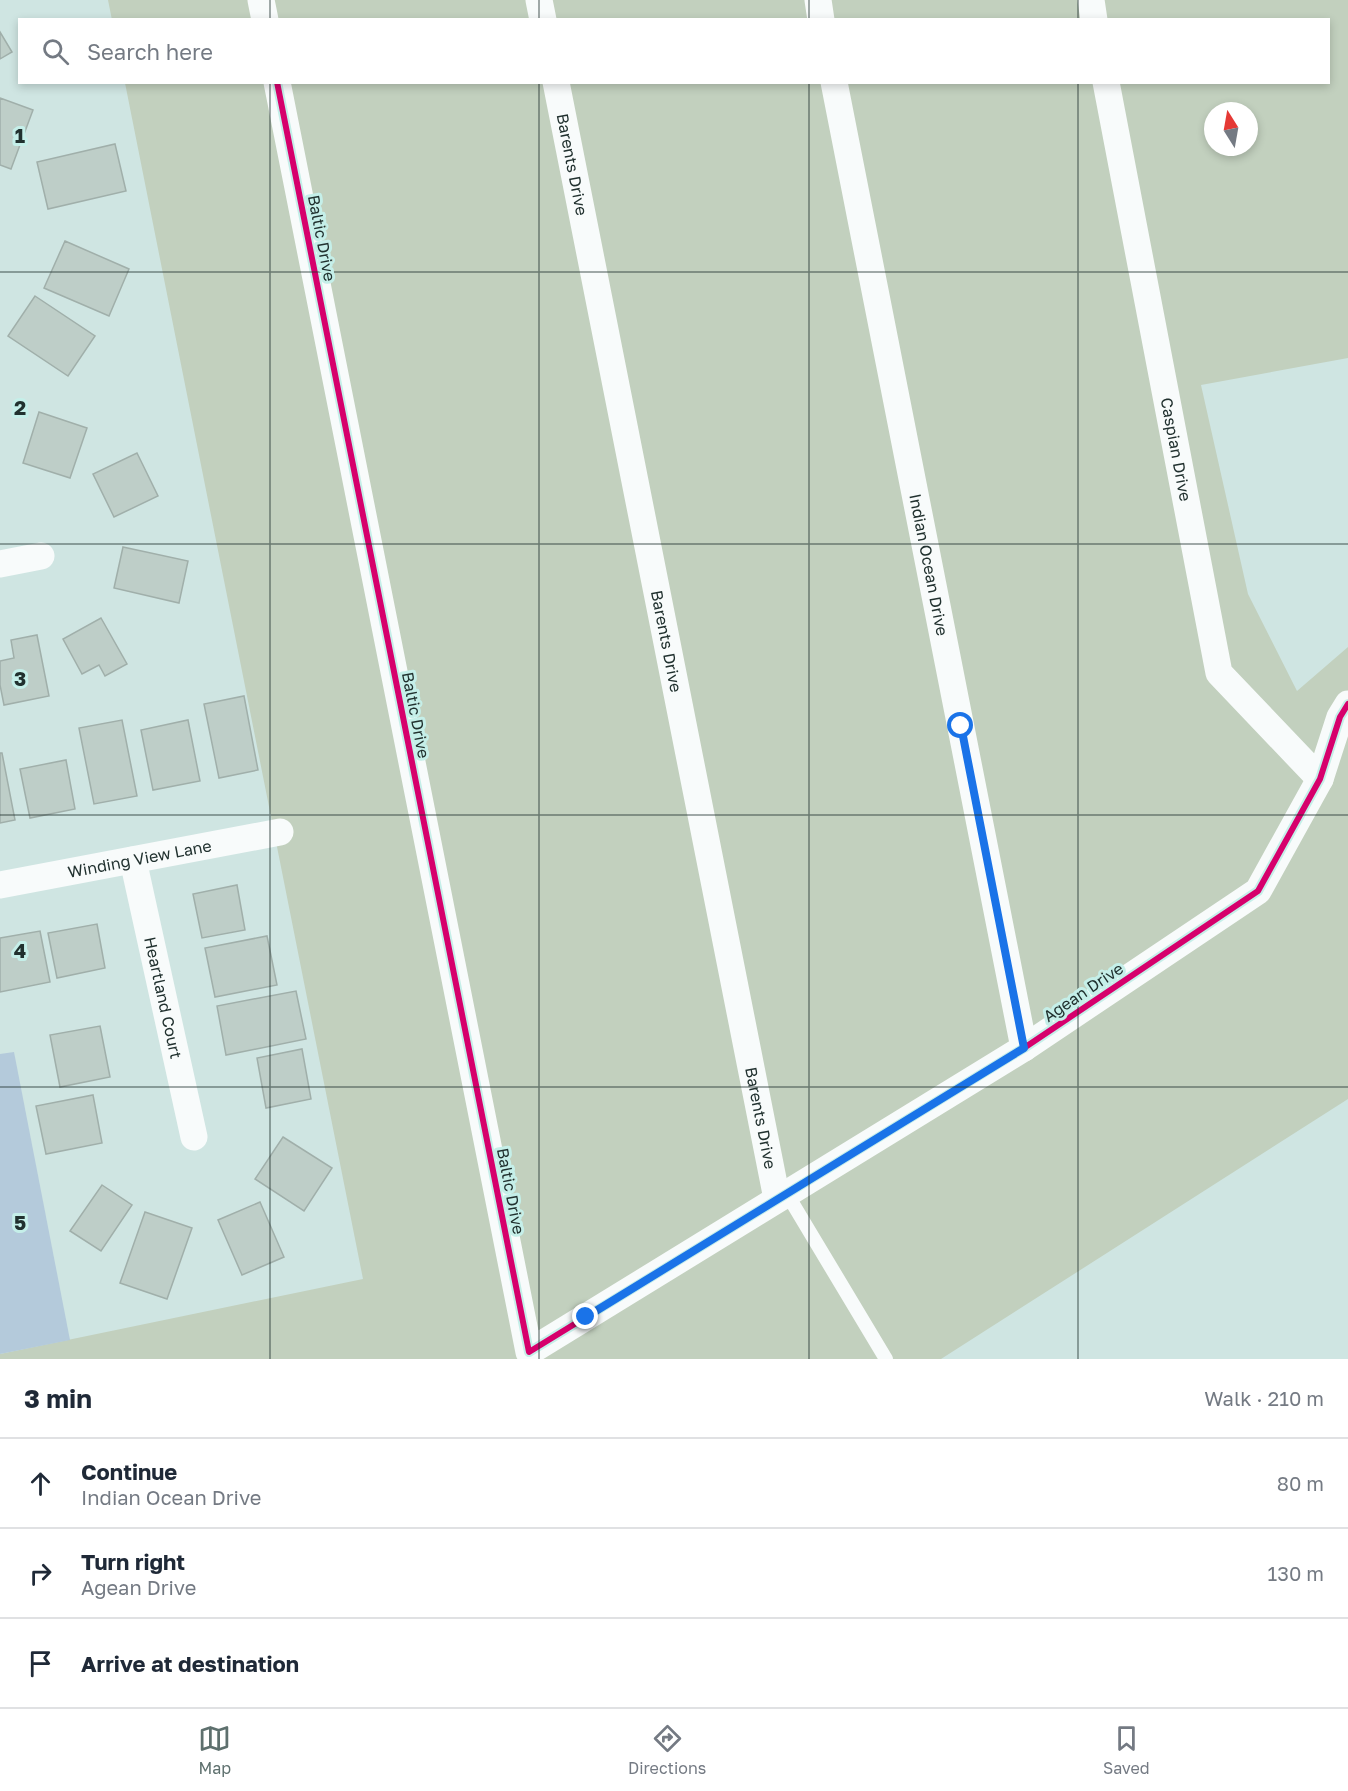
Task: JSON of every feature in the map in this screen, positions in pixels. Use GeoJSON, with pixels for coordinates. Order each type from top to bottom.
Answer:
{"type":"FeatureCollection","features":[{"type":"Feature","properties":{"kind":"street"},"geometry":{"type":"LineString","coordinates":[[261,0],[265,18]]}},
{"type":"Feature","properties":{"kind":"street"},"geometry":{"type":"LineString","coordinates":[[540,0],[543,18]]}},
{"type":"Feature","properties":{"kind":"street"},"geometry":{"type":"LineString","coordinates":[[818,0],[822,18]]}},
{"type":"Feature","properties":{"kind":"street"},"geometry":{"type":"LineString","coordinates":[[1091,0],[1094,18]]}},
{"type":"Feature","properties":{"kind":"street","name":"Baltic Drive"},"geometry":{"type":"LineString","coordinates":[[277,84],[529,1352]]}},
{"type":"Feature","properties":{"kind":"street","name":"Barents Drive"},"geometry":{"type":"LineString","coordinates":[[556,84],[782,1196]]}},
{"type":"Feature","properties":{"kind":"street","name":"Indian Ocean Drive"},"geometry":{"type":"LineString","coordinates":[[834,84],[1024,1048]]}},
{"type":"Feature","properties":{"kind":"street","name":"Caspian Drive"},"geometry":{"type":"LineString","coordinates":[[1106,84],[1220,673],[1320,779]]}},
{"type":"Feature","properties":{"kind":"street"},"geometry":{"type":"LineString","coordinates":[[0,564],[40,556]]}},
{"type":"Feature","properties":{"kind":"street","name":"Agean Drive"},"geometry":{"type":"LineString","coordinates":[[529,1352],[1024,1048],[1258,891],[1320,779],[1340,717],[1348,704]]}},
{"type":"Feature","properties":{"kind":"street","name":"Winding View Lane"},"geometry":{"type":"LineString","coordinates":[[0,885],[280,832]]}},
{"type":"Feature","properties":{"kind":"street","name":"Heartland Court"},"geometry":{"type":"LineString","coordinates":[[133,860],[194,1137]]}},
{"type":"Feature","properties":{"kind":"lane"},"geometry":{"type":"LineString","coordinates":[[782,1196],[886,1359]]}},
{"type":"Feature","properties":{"kind":"green space"},"geometry":{"type":"Polygon","coordinates":[[[108,0],[1348,0],[1348,358],[1201,385],[1248,594],[1297,691],[1348,647],[1348,1099],[941,1359],[0,1359],[0,1354],[363,1279],[125,84],[1330,84],[1330,18],[112,18],[108,0]]]}},
{"type":"Feature","properties":{"kind":"water"},"geometry":{"type":"Polygon","coordinates":[[[14,1052],[70,1340],[0,1354],[0,1054],[14,1052]]]}},
{"type":"Feature","properties":{"kind":"building"},"geometry":{"type":"Polygon","coordinates":[[[0,32],[12,52],[0,59],[0,32]]]}},
{"type":"Feature","properties":{"kind":"building"},"geometry":{"type":"Polygon","coordinates":[[[0,98],[33,110],[11,169],[0,165],[0,98]]]}},
{"type":"Feature","properties":{"kind":"building"},"geometry":{"type":"Polygon","coordinates":[[[115,144],[126,191],[48,209],[37,162],[115,144]]]}},
{"type":"Feature","properties":{"kind":"building"},"geometry":{"type":"Polygon","coordinates":[[[65,241],[129,269],[109,316],[44,288],[65,241]]]}},
{"type":"Feature","properties":{"kind":"building"},"geometry":{"type":"Polygon","coordinates":[[[35,296],[95,336],[68,376],[8,336],[35,296]]]}},
{"type":"Feature","properties":{"kind":"building"},"geometry":{"type":"Polygon","coordinates":[[[39,412],[87,428],[70,478],[23,463],[39,412]]]}},
{"type":"Feature","properties":{"kind":"building"},"geometry":{"type":"Polygon","coordinates":[[[137,453],[158,496],[114,517],[93,474],[137,453]]]}},
{"type":"Feature","properties":{"kind":"building"},"geometry":{"type":"Polygon","coordinates":[[[123,547],[188,561],[179,603],[114,588],[123,547]]]}},
{"type":"Feature","properties":{"kind":"building"},"geometry":{"type":"Polygon","coordinates":[[[101,618],[127,664],[105,676],[99,665],[82,674],[63,639],[101,618]]]}},
{"type":"Feature","properties":{"kind":"building"},"geometry":{"type":"Polygon","coordinates":[[[37,635],[49,696],[4,705],[0,685],[0,661],[14,658],[11,640],[37,635]]]}},
{"type":"Feature","properties":{"kind":"building"},"geometry":{"type":"Polygon","coordinates":[[[244,696],[258,770],[219,778],[204,704],[244,696]]]}},
{"type":"Feature","properties":{"kind":"building"},"geometry":{"type":"Polygon","coordinates":[[[122,720],[137,796],[94,804],[79,728],[122,720]]]}},
{"type":"Feature","properties":{"kind":"building"},"geometry":{"type":"Polygon","coordinates":[[[188,720],[200,781],[153,790],[141,730],[188,720]]]}},
{"type":"Feature","properties":{"kind":"building"},"geometry":{"type":"Polygon","coordinates":[[[0,753],[2,753],[15,820],[0,823],[0,753]]]}},
{"type":"Feature","properties":{"kind":"building"},"geometry":{"type":"Polygon","coordinates":[[[66,760],[75,809],[30,818],[20,769],[66,760]]]}},
{"type":"Feature","properties":{"kind":"building"},"geometry":{"type":"Polygon","coordinates":[[[237,885],[245,930],[202,938],[193,894],[237,885]]]}},
{"type":"Feature","properties":{"kind":"building"},"geometry":{"type":"Polygon","coordinates":[[[97,924],[105,968],[57,978],[48,933],[97,924]]]}},
{"type":"Feature","properties":{"kind":"building"},"geometry":{"type":"Polygon","coordinates":[[[40,931],[50,982],[0,992],[0,938],[40,931]]]}},
{"type":"Feature","properties":{"kind":"building"},"geometry":{"type":"Polygon","coordinates":[[[267,936],[277,985],[215,997],[205,948],[267,936]]]}},
{"type":"Feature","properties":{"kind":"building"},"geometry":{"type":"Polygon","coordinates":[[[296,991],[306,1039],[226,1055],[217,1006],[296,991]]]}},
{"type":"Feature","properties":{"kind":"building"},"geometry":{"type":"Polygon","coordinates":[[[100,1026],[110,1077],[60,1087],[50,1035],[100,1026]]]}},
{"type":"Feature","properties":{"kind":"building"},"geometry":{"type":"Polygon","coordinates":[[[302,1049],[311,1099],[266,1108],[257,1058],[302,1049]]]}},
{"type":"Feature","properties":{"kind":"building"},"geometry":{"type":"Polygon","coordinates":[[[93,1095],[102,1143],[46,1154],[36,1106],[93,1095]]]}},
{"type":"Feature","properties":{"kind":"building"},"geometry":{"type":"Polygon","coordinates":[[[283,1137],[332,1168],[304,1211],[255,1179],[283,1137]]]}},
{"type":"Feature","properties":{"kind":"building"},"geometry":{"type":"Polygon","coordinates":[[[102,1185],[132,1205],[101,1251],[70,1231],[102,1185]]]}},
{"type":"Feature","properties":{"kind":"building"},"geometry":{"type":"Polygon","coordinates":[[[260,1202],[284,1257],[242,1275],[218,1220],[260,1202]]]}},
{"type":"Feature","properties":{"kind":"building"},"geometry":{"type":"Polygon","coordinates":[[[145,1212],[192,1228],[167,1299],[120,1283],[145,1212]]]}},
{"type":"Feature","properties":{"kind":"cycle path"},"geometry":{"type":"LineString","coordinates":[[277,84],[529,1352],[1024,1048],[1258,891],[1320,779],[1340,717],[1348,704]]}},
{"type":"Feature","properties":{"kind":"route"},"geometry":{"type":"LineString","coordinates":[[586,1317],[1024,1048],[961,726]]}}]}
